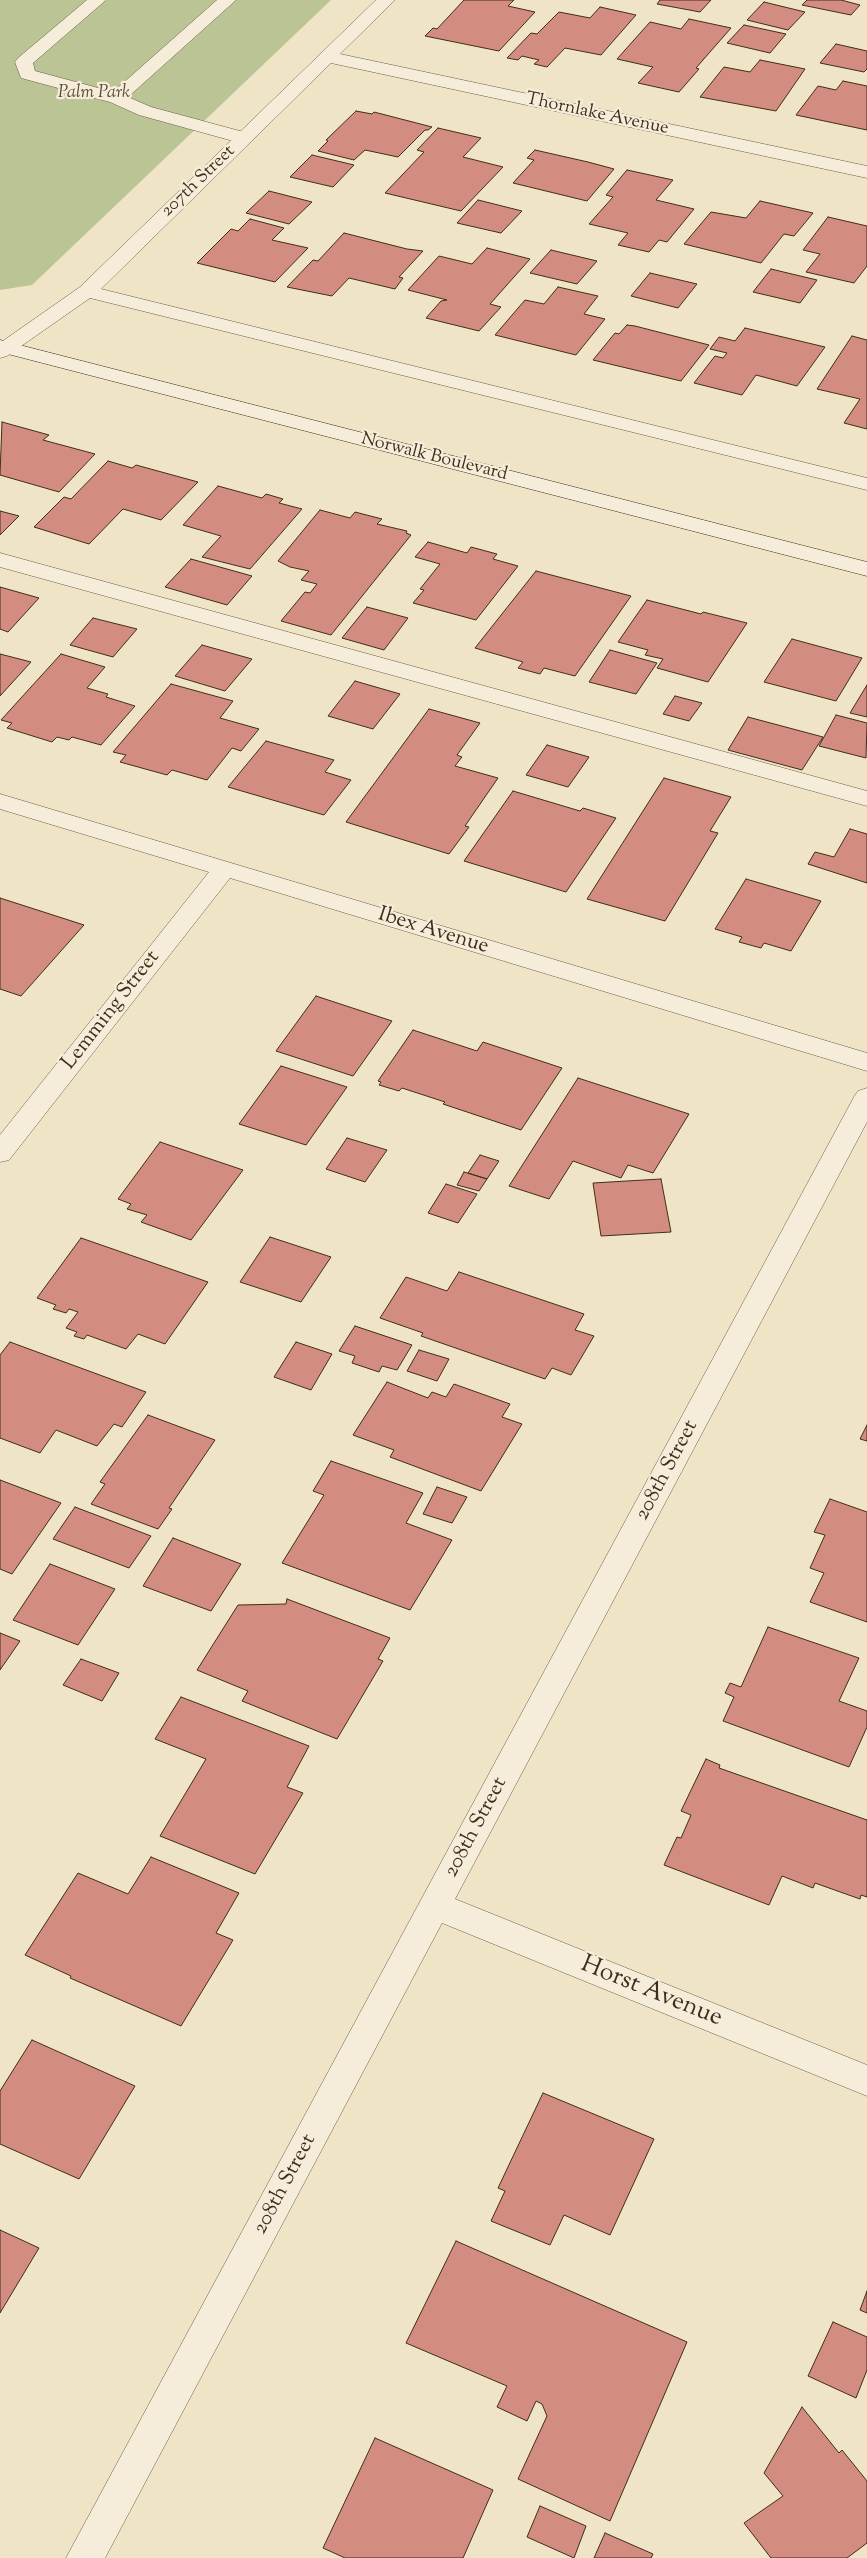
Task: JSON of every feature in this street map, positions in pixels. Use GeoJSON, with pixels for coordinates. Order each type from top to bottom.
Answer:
{"type":"FeatureCollection","features":[{"type":"Feature","properties":{"kind":"street"},"geometry":{"type":"LineString","coordinates":[[97,0],[24,62],[27,74],[116,98],[145,111],[244,138]]}},
{"type":"Feature","properties":{"kind":"street"},"geometry":{"type":"LineString","coordinates":[[116,98],[227,0]]}},
{"type":"Feature","properties":{"kind":"street","name":"207th Street"},"geometry":{"type":"LineString","coordinates":[[2,348],[87,291],[386,0]]}},
{"type":"Feature","properties":{"kind":"street","name":"Thornlake Avenue"},"geometry":{"type":"LineString","coordinates":[[327,58],[867,172]]}},
{"type":"Feature","properties":{"kind":"street"},"geometry":{"type":"LineString","coordinates":[[87,291],[867,484]]}},
{"type":"Feature","properties":{"kind":"street","name":"Norwalk Boulevard"},"geometry":{"type":"LineString","coordinates":[[2,348],[867,570]]}},
{"type":"Feature","properties":{"kind":"street"},"geometry":{"type":"LineString","coordinates":[[0,560],[867,799]]}},
{"type":"Feature","properties":{"kind":"street","name":"Ibex Avenue"},"geometry":{"type":"LineString","coordinates":[[0,801],[224,870],[867,1062]]}},
{"type":"Feature","properties":{"kind":"street","name":"Lemming Street"},"geometry":{"type":"LineString","coordinates":[[0,1153],[224,870]]}},
{"type":"Feature","properties":{"kind":"street","name":"208th Street"},"geometry":{"type":"LineString","coordinates":[[85,2558],[436,1906],[867,1097]]}},
{"type":"Feature","properties":{"kind":"street","name":"Horst Avenue"},"geometry":{"type":"LineString","coordinates":[[436,1906],[867,2081]]}},
{"type":"Feature","properties":{"kind":"green space","name":"Palm Park"},"geometry":{"type":"Polygon","coordinates":[[[0,0],[331,0],[32,285],[0,290],[0,0]]]}},
{"type":"Feature","properties":{"kind":"building"},"geometry":{"type":"Polygon","coordinates":[[[464,0],[514,0],[508,6],[535,12],[499,51],[425,36],[433,28],[437,29],[464,0]]]}},
{"type":"Feature","properties":{"kind":"building"},"geometry":{"type":"Polygon","coordinates":[[[660,0],[711,0],[700,12],[657,4],[660,0]]]}},
{"type":"Feature","properties":{"kind":"building"},"geometry":{"type":"Polygon","coordinates":[[[807,0],[841,0],[860,5],[851,15],[802,5],[807,0]]]}},
{"type":"Feature","properties":{"kind":"building"},"geometry":{"type":"Polygon","coordinates":[[[764,2],[805,12],[788,30],[747,20],[764,2]]]}},
{"type":"Feature","properties":{"kind":"building"},"geometry":{"type":"Polygon","coordinates":[[[600,7],[636,15],[601,55],[565,48],[547,67],[534,64],[539,60],[522,56],[518,60],[507,58],[531,33],[537,34],[559,12],[590,18],[600,7]]]}},
{"type":"Feature","properties":{"kind":"building"},"geometry":{"type":"Polygon","coordinates":[[[689,19],[731,28],[696,68],[699,69],[679,92],[638,83],[653,67],[617,59],[650,22],[681,29],[689,19]]]}},
{"type":"Feature","properties":{"kind":"building"},"geometry":{"type":"Polygon","coordinates":[[[744,25],[786,34],[770,53],[727,43],[744,25]]]}},
{"type":"Feature","properties":{"kind":"building"},"geometry":{"type":"Polygon","coordinates":[[[836,44],[867,51],[867,69],[864,72],[820,63],[836,44]]]}},
{"type":"Feature","properties":{"kind":"building"},"geometry":{"type":"Polygon","coordinates":[[[760,60],[805,69],[776,111],[700,97],[724,67],[750,72],[760,60]]]}},
{"type":"Feature","properties":{"kind":"building"},"geometry":{"type":"Polygon","coordinates":[[[843,81],[867,86],[867,130],[796,115],[818,86],[836,90],[843,81]]]}},
{"type":"Feature","properties":{"kind":"building"},"geometry":{"type":"Polygon","coordinates":[[[356,111],[372,114],[374,112],[432,127],[425,130],[398,157],[365,150],[354,160],[318,151],[328,141],[326,140],[356,111]]]}},
{"type":"Feature","properties":{"kind":"building"},"geometry":{"type":"Polygon","coordinates":[[[438,128],[481,138],[463,157],[503,167],[461,211],[385,193],[424,152],[417,150],[438,128]]]}},
{"type":"Feature","properties":{"kind":"building"},"geometry":{"type":"Polygon","coordinates":[[[535,150],[614,169],[587,201],[513,183],[534,160],[527,158],[535,150]]]}},
{"type":"Feature","properties":{"kind":"building"},"geometry":{"type":"Polygon","coordinates":[[[312,155],[354,165],[333,187],[290,177],[312,155]]]}},
{"type":"Feature","properties":{"kind":"building"},"geometry":{"type":"Polygon","coordinates":[[[627,170],[673,180],[656,200],[694,209],[667,242],[659,240],[649,252],[618,245],[628,233],[589,224],[613,197],[606,195],[627,170]]]}},
{"type":"Feature","properties":{"kind":"building"},"geometry":{"type":"Polygon","coordinates":[[[269,191],[312,202],[289,224],[246,213],[269,191]]]}},
{"type":"Feature","properties":{"kind":"building"},"geometry":{"type":"Polygon","coordinates":[[[478,200],[522,211],[501,233],[457,223],[478,200]]]}},
{"type":"Feature","properties":{"kind":"building"},"geometry":{"type":"Polygon","coordinates":[[[760,201],[813,213],[794,236],[784,234],[761,263],[684,244],[711,212],[746,218],[760,201]]]}},
{"type":"Feature","properties":{"kind":"building"},"geometry":{"type":"Polygon","coordinates":[[[828,217],[867,226],[867,266],[854,283],[806,272],[820,254],[803,250],[828,217]]]}},
{"type":"Feature","properties":{"kind":"building"},"geometry":{"type":"Polygon","coordinates":[[[250,219],[284,228],[272,240],[308,248],[275,282],[197,263],[231,229],[238,231],[250,219]]]}},
{"type":"Feature","properties":{"kind":"building"},"geometry":{"type":"Polygon","coordinates":[[[344,233],[407,249],[423,251],[399,277],[403,278],[395,289],[349,278],[332,296],[287,287],[313,260],[318,261],[344,233]]]}},
{"type":"Feature","properties":{"kind":"building"},"geometry":{"type":"Polygon","coordinates":[[[487,248],[530,259],[490,304],[501,307],[479,331],[426,318],[441,301],[447,300],[408,290],[439,256],[472,264],[487,248]]]}},
{"type":"Feature","properties":{"kind":"building"},"geometry":{"type":"Polygon","coordinates":[[[551,250],[597,261],[577,284],[530,273],[551,250]]]}},
{"type":"Feature","properties":{"kind":"building"},"geometry":{"type":"Polygon","coordinates":[[[771,269],[817,280],[800,303],[753,292],[771,269]]]}},
{"type":"Feature","properties":{"kind":"building"},"geometry":{"type":"Polygon","coordinates":[[[650,273],[697,284],[678,308],[631,296],[650,273]]]}},
{"type":"Feature","properties":{"kind":"building"},"geometry":{"type":"Polygon","coordinates":[[[558,287],[598,296],[584,314],[605,319],[576,355],[495,335],[525,300],[544,304],[558,287]]]}},
{"type":"Feature","properties":{"kind":"building"},"geometry":{"type":"Polygon","coordinates":[[[627,325],[709,345],[681,381],[593,360],[615,333],[619,334],[627,325]]]}},
{"type":"Feature","properties":{"kind":"building"},"geometry":{"type":"Polygon","coordinates":[[[745,328],[825,347],[797,386],[756,375],[742,395],[694,383],[715,356],[723,358],[727,353],[710,349],[719,337],[735,341],[745,328]]]}},
{"type":"Feature","properties":{"kind":"building"},"geometry":{"type":"Polygon","coordinates":[[[852,336],[867,340],[867,429],[844,423],[860,399],[817,389],[852,336]]]}},
{"type":"Feature","properties":{"kind":"building"},"geometry":{"type":"Polygon","coordinates":[[[2,422],[49,435],[43,440],[95,454],[59,492],[0,475],[2,422]]]}},
{"type":"Feature","properties":{"kind":"building"},"geometry":{"type":"Polygon","coordinates":[[[108,461],[132,468],[136,465],[198,482],[161,520],[123,509],[89,544],[34,527],[64,497],[71,499],[108,461]]]}},
{"type":"Feature","properties":{"kind":"building"},"geometry":{"type":"Polygon","coordinates":[[[218,486],[262,498],[266,494],[283,499],[279,503],[302,509],[250,569],[202,557],[221,536],[183,525],[218,486]]]}},
{"type":"Feature","properties":{"kind":"building"},"geometry":{"type":"Polygon","coordinates":[[[320,510],[350,518],[355,512],[382,519],[377,524],[407,531],[406,533],[411,535],[331,635],[281,621],[305,592],[310,593],[317,584],[301,580],[309,571],[290,567],[278,561],[320,510]]]}},
{"type":"Feature","properties":{"kind":"building"},"geometry":{"type":"Polygon","coordinates":[[[0,511],[19,516],[0,535],[0,511]]]}},
{"type":"Feature","properties":{"kind":"building"},"geometry":{"type":"Polygon","coordinates":[[[428,542],[467,553],[471,547],[497,554],[493,559],[518,566],[476,620],[413,603],[424,590],[420,589],[440,564],[415,557],[428,542]]]}},
{"type":"Feature","properties":{"kind":"building"},"geometry":{"type":"Polygon","coordinates":[[[191,559],[252,576],[227,605],[165,587],[191,559]]]}},
{"type":"Feature","properties":{"kind":"building"},"geometry":{"type":"Polygon","coordinates":[[[536,571],[631,596],[575,676],[544,668],[540,674],[518,668],[523,662],[475,648],[536,571]]]}},
{"type":"Feature","properties":{"kind":"building"},"geometry":{"type":"Polygon","coordinates":[[[0,587],[39,598],[8,632],[0,629],[0,587]]]}},
{"type":"Feature","properties":{"kind":"building"},"geometry":{"type":"Polygon","coordinates":[[[647,600],[701,614],[703,612],[747,623],[708,682],[657,668],[663,659],[645,655],[648,650],[618,642],[647,600]]]}},
{"type":"Feature","properties":{"kind":"building"},"geometry":{"type":"Polygon","coordinates":[[[367,607],[408,618],[384,650],[342,638],[367,607]]]}},
{"type":"Feature","properties":{"kind":"building"},"geometry":{"type":"Polygon","coordinates":[[[93,618],[137,629],[113,657],[70,645],[93,618]]]}},
{"type":"Feature","properties":{"kind":"building"},"geometry":{"type":"Polygon","coordinates":[[[792,639],[862,658],[836,701],[764,682],[792,639]]]}},
{"type":"Feature","properties":{"kind":"building"},"geometry":{"type":"Polygon","coordinates":[[[202,645],[252,659],[225,691],[175,676],[202,645]]]}},
{"type":"Feature","properties":{"kind":"building"},"geometry":{"type":"Polygon","coordinates":[[[610,650],[657,663],[636,694],[589,682],[610,650]]]}},
{"type":"Feature","properties":{"kind":"building"},"geometry":{"type":"Polygon","coordinates":[[[0,654],[31,662],[0,696],[0,654]]]}},
{"type":"Feature","properties":{"kind":"building"},"geometry":{"type":"Polygon","coordinates":[[[61,654],[105,667],[87,688],[108,694],[106,697],[135,706],[101,745],[72,737],[69,740],[57,737],[52,742],[7,728],[12,723],[1,720],[61,654]]]}},
{"type":"Feature","properties":{"kind":"building"},"geometry":{"type":"Polygon","coordinates":[[[355,681],[400,694],[373,729],[328,716],[355,681]]]}},
{"type":"Feature","properties":{"kind":"building"},"geometry":{"type":"Polygon","coordinates":[[[171,684],[233,701],[220,718],[259,729],[241,751],[232,748],[207,780],[172,770],[167,775],[120,762],[126,755],[113,752],[171,684]]]}},
{"type":"Feature","properties":{"kind":"building"},"geometry":{"type":"Polygon","coordinates":[[[867,685],[867,717],[850,713],[867,685]]]}},
{"type":"Feature","properties":{"kind":"building"},"geometry":{"type":"Polygon","coordinates":[[[675,696],[702,703],[689,721],[663,714],[675,696]]]}},
{"type":"Feature","properties":{"kind":"building"},"geometry":{"type":"Polygon","coordinates":[[[429,709],[480,723],[457,755],[462,757],[455,766],[498,778],[465,826],[469,827],[449,854],[346,822],[429,709]]]}},
{"type":"Feature","properties":{"kind":"building"},"geometry":{"type":"Polygon","coordinates":[[[836,715],[867,723],[866,758],[819,746],[836,715]]]}},
{"type":"Feature","properties":{"kind":"building"},"geometry":{"type":"Polygon","coordinates":[[[748,717],[823,737],[802,770],[728,750],[748,717]]]}},
{"type":"Feature","properties":{"kind":"building"},"geometry":{"type":"Polygon","coordinates":[[[266,741],[334,760],[325,772],[351,780],[324,815],[228,787],[266,741]]]}},
{"type":"Feature","properties":{"kind":"building"},"geometry":{"type":"Polygon","coordinates":[[[547,745],[589,757],[568,787],[526,775],[547,745]]]}},
{"type":"Feature","properties":{"kind":"building"},"geometry":{"type":"Polygon","coordinates":[[[664,778],[731,797],[710,831],[718,833],[665,921],[587,899],[664,778]]]}},
{"type":"Feature","properties":{"kind":"building"},"geometry":{"type":"Polygon","coordinates":[[[513,791],[580,811],[583,808],[616,818],[566,892],[464,861],[513,791]]]}},
{"type":"Feature","properties":{"kind":"building"},"geometry":{"type":"Polygon","coordinates":[[[850,829],[867,834],[867,883],[808,864],[815,852],[834,857],[850,829]]]}},
{"type":"Feature","properties":{"kind":"building"},"geometry":{"type":"Polygon","coordinates":[[[746,879],[821,901],[791,951],[764,943],[761,948],[739,942],[742,937],[715,929],[746,879]]]}},
{"type":"Feature","properties":{"kind":"building"},"geometry":{"type":"Polygon","coordinates":[[[0,898],[84,925],[21,996],[0,989],[0,898]]]}},
{"type":"Feature","properties":{"kind":"building"},"geometry":{"type":"Polygon","coordinates":[[[316,996],[392,1021],[353,1076],[276,1051],[316,996]]]}},
{"type":"Feature","properties":{"kind":"building"},"geometry":{"type":"Polygon","coordinates":[[[413,1030],[477,1051],[483,1042],[562,1068],[521,1130],[402,1088],[399,1091],[379,1085],[381,1082],[378,1081],[413,1030]]]}},
{"type":"Feature","properties":{"kind":"building"},"geometry":{"type":"Polygon","coordinates":[[[281,1066],[347,1087],[306,1145],[239,1124],[281,1066]]]}},
{"type":"Feature","properties":{"kind":"building"},"geometry":{"type":"Polygon","coordinates":[[[578,1078],[689,1114],[653,1173],[628,1165],[621,1178],[573,1161],[549,1199],[509,1186],[578,1078]]]}},
{"type":"Feature","properties":{"kind":"building"},"geometry":{"type":"Polygon","coordinates":[[[347,1138],[387,1150],[365,1182],[326,1169],[347,1138]]]}},
{"type":"Feature","properties":{"kind":"building"},"geometry":{"type":"Polygon","coordinates":[[[160,1142],[243,1170],[191,1240],[141,1222],[147,1215],[127,1209],[131,1204],[118,1199],[160,1142]]]}},
{"type":"Feature","properties":{"kind":"building"},"geometry":{"type":"Polygon","coordinates":[[[480,1155],[499,1161],[487,1179],[468,1173],[480,1155]]]}},
{"type":"Feature","properties":{"kind":"building"},"geometry":{"type":"Polygon","coordinates":[[[464,1172],[487,1179],[479,1191],[457,1185],[464,1172]]]}},
{"type":"Feature","properties":{"kind":"building"},"geometry":{"type":"Polygon","coordinates":[[[661,1179],[671,1232],[601,1236],[593,1183],[661,1179]]]}},
{"type":"Feature","properties":{"kind":"building"},"geometry":{"type":"Polygon","coordinates":[[[446,1184],[477,1194],[458,1223],[428,1213],[446,1184]]]}},
{"type":"Feature","properties":{"kind":"building"},"geometry":{"type":"Polygon","coordinates":[[[270,1237],[331,1257],[301,1302],[240,1282],[270,1237]]]}},
{"type":"Feature","properties":{"kind":"building"},"geometry":{"type":"Polygon","coordinates":[[[81,1238],[208,1282],[165,1344],[138,1334],[126,1349],[87,1335],[84,1339],[74,1336],[77,1332],[66,1328],[78,1312],[69,1309],[66,1313],[53,1309],[56,1305],[37,1298],[81,1238]]]}},
{"type":"Feature","properties":{"kind":"building"},"geometry":{"type":"Polygon","coordinates":[[[459,1272],[584,1314],[575,1330],[594,1336],[571,1375],[552,1368],[545,1379],[421,1336],[423,1333],[380,1318],[406,1277],[447,1291],[459,1272]]]}},
{"type":"Feature","properties":{"kind":"building"},"geometry":{"type":"Polygon","coordinates":[[[355,1326],[412,1345],[397,1370],[382,1366],[379,1372],[352,1363],[355,1356],[339,1351],[355,1326]]]}},
{"type":"Feature","properties":{"kind":"building"},"geometry":{"type":"Polygon","coordinates":[[[10,1342],[146,1392],[122,1427],[114,1424],[97,1446],[56,1430],[40,1453],[0,1438],[0,1355],[10,1342]]]}},
{"type":"Feature","properties":{"kind":"building"},"geometry":{"type":"Polygon","coordinates":[[[296,1342],[332,1354],[311,1390],[274,1377],[296,1342]]]}},
{"type":"Feature","properties":{"kind":"building"},"geometry":{"type":"Polygon","coordinates":[[[419,1350],[449,1359],[437,1381],[407,1371],[419,1350]]]}},
{"type":"Feature","properties":{"kind":"building"},"geometry":{"type":"Polygon","coordinates":[[[387,1382],[428,1398],[432,1392],[446,1397],[454,1384],[510,1404],[502,1417],[522,1424],[481,1491],[390,1457],[394,1450],[353,1435],[387,1382]]]}},
{"type":"Feature","properties":{"kind":"building"},"geometry":{"type":"Polygon","coordinates":[[[148,1415],[215,1440],[169,1508],[172,1509],[158,1529],[91,1504],[105,1484],[100,1482],[148,1415]]]}},
{"type":"Feature","properties":{"kind":"building"},"geometry":{"type":"Polygon","coordinates":[[[867,1425],[867,1441],[860,1439],[867,1425]]]}},
{"type":"Feature","properties":{"kind":"building"},"geometry":{"type":"Polygon","coordinates":[[[331,1461],[423,1493],[406,1523],[452,1540],[410,1610],[282,1563],[324,1495],[313,1491],[331,1461]]]}},
{"type":"Feature","properties":{"kind":"building"},"geometry":{"type":"Polygon","coordinates":[[[0,1480],[61,1503],[12,1574],[0,1569],[0,1480]]]}},
{"type":"Feature","properties":{"kind":"building"},"geometry":{"type":"Polygon","coordinates":[[[437,1487],[467,1497],[452,1523],[423,1514],[437,1487]]]}},
{"type":"Feature","properties":{"kind":"building"},"geometry":{"type":"Polygon","coordinates":[[[830,1499],[867,1512],[867,1622],[810,1602],[824,1573],[810,1568],[825,1535],[814,1532],[830,1499]]]}},
{"type":"Feature","properties":{"kind":"building"},"geometry":{"type":"Polygon","coordinates":[[[75,1507],[151,1536],[129,1568],[53,1539],[75,1507]]]}},
{"type":"Feature","properties":{"kind":"building"},"geometry":{"type":"Polygon","coordinates":[[[173,1538],[241,1564],[211,1611],[143,1586],[173,1538]]]}},
{"type":"Feature","properties":{"kind":"building"},"geometry":{"type":"Polygon","coordinates":[[[50,1564],[115,1589],[78,1645],[13,1620],[50,1564]]]}},
{"type":"Feature","properties":{"kind":"building"},"geometry":{"type":"Polygon","coordinates":[[[287,1599],[390,1638],[378,1659],[383,1661],[337,1739],[242,1701],[248,1691],[197,1670],[238,1605],[286,1604],[287,1599]]]}},
{"type":"Feature","properties":{"kind":"building"},"geometry":{"type":"Polygon","coordinates":[[[768,1627],[859,1658],[839,1701],[867,1711],[867,1727],[849,1767],[723,1721],[734,1697],[725,1693],[730,1683],[741,1687],[768,1627]]]}},
{"type":"Feature","properties":{"kind":"building"},"geometry":{"type":"Polygon","coordinates":[[[0,1633],[20,1641],[0,1670],[0,1633]]]}},
{"type":"Feature","properties":{"kind":"building"},"geometry":{"type":"Polygon","coordinates":[[[81,1659],[119,1673],[102,1701],[63,1685],[81,1659]]]}},
{"type":"Feature","properties":{"kind":"building"},"geometry":{"type":"Polygon","coordinates":[[[181,1697],[309,1746],[287,1787],[303,1793],[255,1874],[160,1836],[206,1759],[155,1739],[181,1697]]]}},
{"type":"Feature","properties":{"kind":"building"},"geometry":{"type":"Polygon","coordinates":[[[706,1759],[720,1765],[719,1768],[867,1820],[867,1897],[861,1895],[860,1899],[815,1883],[813,1888],[782,1876],[769,1905],[664,1865],[677,1837],[681,1838],[691,1815],[681,1811],[706,1759]]]}},
{"type":"Feature","properties":{"kind":"building"},"geometry":{"type":"Polygon","coordinates":[[[151,1857],[239,1893],[216,1933],[233,1940],[181,2026],[70,1978],[71,1976],[25,1955],[78,1873],[128,1894],[151,1857]]]}},
{"type":"Feature","properties":{"kind":"building"},"geometry":{"type":"Polygon","coordinates":[[[32,2040],[135,2086],[79,2179],[0,2144],[0,2091],[32,2040]]]}},
{"type":"Feature","properties":{"kind":"building"},"geometry":{"type":"Polygon","coordinates":[[[543,2093],[654,2139],[610,2235],[564,2215],[550,2245],[491,2221],[505,2191],[498,2188],[543,2093]]]}},
{"type":"Feature","properties":{"kind":"building"},"geometry":{"type":"Polygon","coordinates":[[[0,2230],[39,2248],[0,2313],[0,2230]]]}},
{"type":"Feature","properties":{"kind":"building"},"geometry":{"type":"Polygon","coordinates":[[[456,2241],[687,2342],[610,2521],[518,2479],[547,2416],[542,2404],[536,2401],[527,2421],[497,2407],[507,2386],[406,2343],[456,2241]]]}},
{"type":"Feature","properties":{"kind":"building"},"geometry":{"type":"Polygon","coordinates":[[[867,2291],[867,2313],[860,2310],[867,2291]]]}},
{"type":"Feature","properties":{"kind":"building"},"geometry":{"type":"Polygon","coordinates":[[[833,2322],[867,2337],[867,2370],[856,2398],[808,2376],[833,2322]]]}},
{"type":"Feature","properties":{"kind":"building"},"geometry":{"type":"Polygon","coordinates":[[[802,2407],[839,2453],[842,2450],[867,2481],[867,2543],[847,2558],[771,2558],[744,2523],[783,2496],[764,2473],[802,2407]]]}},
{"type":"Feature","properties":{"kind":"building"},"geometry":{"type":"Polygon","coordinates":[[[375,2438],[493,2490],[463,2558],[345,2558],[323,2548],[375,2438]]]}},
{"type":"Feature","properties":{"kind":"building"},"geometry":{"type":"Polygon","coordinates":[[[540,2506],[586,2526],[574,2558],[527,2537],[540,2506]]]}},
{"type":"Feature","properties":{"kind":"building"},"geometry":{"type":"Polygon","coordinates":[[[605,2533],[653,2554],[651,2558],[594,2558],[605,2533]]]}}]}
